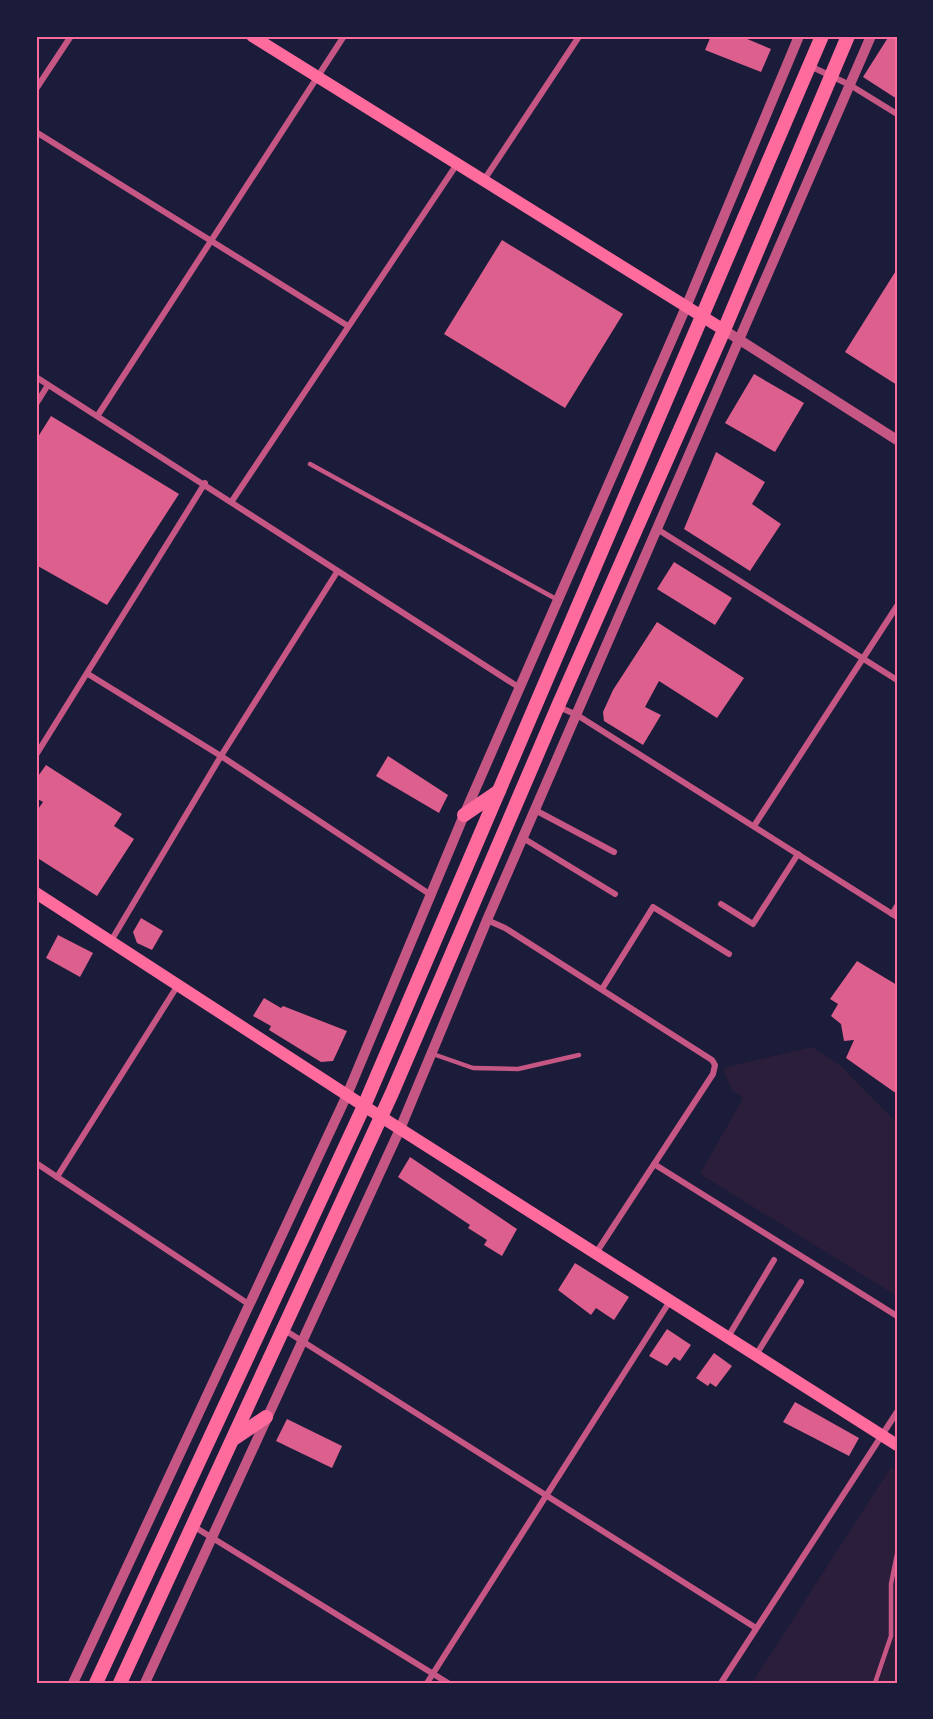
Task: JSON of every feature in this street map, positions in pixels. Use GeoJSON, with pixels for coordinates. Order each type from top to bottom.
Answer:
{"type":"FeatureCollection","features":[{"type":"Feature","properties":{"kind":"main road"},"geometry":{"type":"LineString","coordinates":[[252,36],[724,330]]}},
{"type":"Feature","properties":{"kind":"main road"},"geometry":{"type":"LineString","coordinates":[[96,1683],[364,1106],[822,36]]}},
{"type":"Feature","properties":{"kind":"main road"},"geometry":{"type":"LineString","coordinates":[[120,1683],[382,1117],[558,706],[724,330],[848,36]]}},
{"type":"Feature","properties":{"kind":"main road"},"geometry":{"type":"LineString","coordinates":[[464,815],[500,789]]}},
{"type":"Feature","properties":{"kind":"main road"},"geometry":{"type":"LineString","coordinates":[[36,893],[364,1106],[897,1445]]}},
{"type":"Feature","properties":{"kind":"main road"},"geometry":{"type":"LineString","coordinates":[[233,1440],[266,1417]]}},
{"type":"Feature","properties":{"kind":"street"},"geometry":{"type":"LineString","coordinates":[[36,89],[71,36]]}},
{"type":"Feature","properties":{"kind":"street"},"geometry":{"type":"LineString","coordinates":[[98,415],[344,36]]}},
{"type":"Feature","properties":{"kind":"street"},"geometry":{"type":"LineString","coordinates":[[73,1683],[347,1095],[464,815],[686,307],[799,36]]}},
{"type":"Feature","properties":{"kind":"street"},"geometry":{"type":"LineString","coordinates":[[145,1683],[400,1129],[487,920],[871,36]]}},
{"type":"Feature","properties":{"kind":"street"},"geometry":{"type":"LineString","coordinates":[[484,180],[578,38]]}},
{"type":"Feature","properties":{"kind":"street"},"geometry":{"type":"LineString","coordinates":[[810,66],[850,85],[897,114]]}},
{"type":"Feature","properties":{"kind":"street"},"geometry":{"type":"LineString","coordinates":[[36,132],[348,326]]}},
{"type":"Feature","properties":{"kind":"street"},"geometry":{"type":"LineString","coordinates":[[232,501],[458,164]]}},
{"type":"Feature","properties":{"kind":"street"},"geometry":{"type":"LineString","coordinates":[[724,330],[897,440]]}},
{"type":"Feature","properties":{"kind":"street"},"geometry":{"type":"LineString","coordinates":[[36,377],[205,483],[337,572],[520,688]]}},
{"type":"Feature","properties":{"kind":"street"},"geometry":{"type":"LineString","coordinates":[[36,404],[48,385]]}},
{"type":"Feature","properties":{"kind":"street"},"geometry":{"type":"LineString","coordinates":[[36,755],[205,483]]}},
{"type":"Feature","properties":{"kind":"street"},"geometry":{"type":"LineString","coordinates":[[656,528],[897,680]]}},
{"type":"Feature","properties":{"kind":"street"},"geometry":{"type":"LineString","coordinates":[[110,942],[221,756],[337,572]]}},
{"type":"Feature","properties":{"kind":"street"},"geometry":{"type":"LineString","coordinates":[[754,826],[897,606]]}},
{"type":"Feature","properties":{"kind":"street"},"geometry":{"type":"LineString","coordinates":[[88,674],[221,756],[431,895]]}},
{"type":"Feature","properties":{"kind":"street"},"geometry":{"type":"LineString","coordinates":[[558,706],[578,715],[895,916],[897,906]]}},
{"type":"Feature","properties":{"kind":"street"},"geometry":{"type":"LineString","coordinates":[[535,810],[614,852]]}},
{"type":"Feature","properties":{"kind":"street"},"geometry":{"type":"LineString","coordinates":[[523,838],[615,894]]}},
{"type":"Feature","properties":{"kind":"street"},"geometry":{"type":"LineString","coordinates":[[722,904],[753,924],[798,854]]}},
{"type":"Feature","properties":{"kind":"street"},"geometry":{"type":"LineString","coordinates":[[602,989],[653,907],[729,954]]}},
{"type":"Feature","properties":{"kind":"street"},"geometry":{"type":"LineString","coordinates":[[487,920],[505,928],[602,989],[712,1060],[715,1065],[713,1074],[596,1254]]}},
{"type":"Feature","properties":{"kind":"street"},"geometry":{"type":"LineString","coordinates":[[57,1177],[178,985]]}},
{"type":"Feature","properties":{"kind":"street"},"geometry":{"type":"LineString","coordinates":[[36,1163],[250,1305]]}},
{"type":"Feature","properties":{"kind":"street"},"geometry":{"type":"LineString","coordinates":[[654,1164],[897,1316]]}},
{"type":"Feature","properties":{"kind":"street"},"geometry":{"type":"LineString","coordinates":[[728,1338],[774,1260]]}},
{"type":"Feature","properties":{"kind":"street"},"geometry":{"type":"LineString","coordinates":[[755,1355],[801,1282]]}},
{"type":"Feature","properties":{"kind":"street"},"geometry":{"type":"LineString","coordinates":[[426,1683],[670,1301]]}},
{"type":"Feature","properties":{"kind":"street"},"geometry":{"type":"LineString","coordinates":[[284,1329],[756,1628]]}},
{"type":"Feature","properties":{"kind":"street"},"geometry":{"type":"LineString","coordinates":[[721,1683],[897,1412]]}},
{"type":"Feature","properties":{"kind":"street"},"geometry":{"type":"LineString","coordinates":[[192,1526],[212,1535],[448,1683]]}},
{"type":"Feature","properties":{"kind":"lane"},"geometry":{"type":"LineString","coordinates":[[310,464],[558,601]]}},
{"type":"Feature","properties":{"kind":"lane"},"geometry":{"type":"LineString","coordinates":[[432,1054],[473,1068],[518,1069],[579,1055]]}},
{"type":"Feature","properties":{"kind":"lane"},"geometry":{"type":"LineString","coordinates":[[875,1683],[891,1636],[891,1584],[897,1554]]}},
{"type":"Feature","properties":{"kind":"shaded area"},"geometry":{"type":"Polygon","coordinates":[[[812,1047],[840,1065],[897,1123],[897,1296],[700,1174],[743,1098],[731,1089],[723,1068],[812,1047]]]}},
{"type":"Feature","properties":{"kind":"shaded area"},"geometry":{"type":"Polygon","coordinates":[[[891,1467],[897,1471],[897,1683],[752,1683],[891,1467]]]}},
{"type":"Feature","properties":{"kind":"building"},"geometry":{"type":"Polygon","coordinates":[[[711,36],[740,36],[771,49],[761,72],[705,50],[711,36]]]}},
{"type":"Feature","properties":{"kind":"building"},"geometry":{"type":"Polygon","coordinates":[[[889,36],[897,36],[897,99],[863,77],[889,36]]]}},
{"type":"Feature","properties":{"kind":"building"},"geometry":{"type":"Polygon","coordinates":[[[502,240],[623,314],[565,408],[444,334],[502,240]]]}},
{"type":"Feature","properties":{"kind":"building"},"geometry":{"type":"Polygon","coordinates":[[[897,269],[897,385],[845,352],[897,269]]]}},
{"type":"Feature","properties":{"kind":"building"},"geometry":{"type":"Polygon","coordinates":[[[754,374],[804,403],[775,452],[725,423],[754,374]]]}},
{"type":"Feature","properties":{"kind":"building"},"geometry":{"type":"Polygon","coordinates":[[[51,416],[179,494],[107,605],[36,565],[36,440],[51,416]]]}},
{"type":"Feature","properties":{"kind":"building"},"geometry":{"type":"Polygon","coordinates":[[[716,452],[765,482],[752,504],[781,524],[750,571],[684,529],[716,452]]]}},
{"type":"Feature","properties":{"kind":"building"},"geometry":{"type":"Polygon","coordinates":[[[674,562],[732,598],[715,625],[657,589],[674,562]]]}},
{"type":"Feature","properties":{"kind":"building"},"geometry":{"type":"Polygon","coordinates":[[[657,622],[744,678],[717,718],[659,681],[645,707],[661,715],[643,745],[604,721],[603,712],[613,690],[657,622]]]}},
{"type":"Feature","properties":{"kind":"building"},"geometry":{"type":"Polygon","coordinates":[[[388,756],[448,795],[439,813],[376,776],[388,756]]]}},
{"type":"Feature","properties":{"kind":"building"},"geometry":{"type":"Polygon","coordinates":[[[46,765],[122,814],[114,826],[134,839],[97,896],[36,857],[36,812],[43,802],[36,798],[36,779],[46,765]]]}},
{"type":"Feature","properties":{"kind":"building"},"geometry":{"type":"Polygon","coordinates":[[[141,918],[163,931],[152,950],[137,943],[133,932],[141,918]]]}},
{"type":"Feature","properties":{"kind":"building"},"geometry":{"type":"Polygon","coordinates":[[[58,935],[93,953],[80,977],[46,958],[58,935]]]}},
{"type":"Feature","properties":{"kind":"building"},"geometry":{"type":"Polygon","coordinates":[[[857,961],[897,985],[897,1094],[846,1058],[854,1040],[844,1041],[841,1024],[831,1016],[838,1004],[830,999],[857,961]]]}},
{"type":"Feature","properties":{"kind":"building"},"geometry":{"type":"Polygon","coordinates":[[[264,998],[281,1008],[283,1006],[347,1031],[333,1061],[321,1062],[269,1030],[271,1026],[253,1016],[264,998]]]}},
{"type":"Feature","properties":{"kind":"building"},"geometry":{"type":"Polygon","coordinates":[[[410,1157],[517,1229],[502,1256],[484,1245],[487,1240],[468,1228],[470,1225],[398,1177],[410,1157]]]}},
{"type":"Feature","properties":{"kind":"building"},"geometry":{"type":"Polygon","coordinates":[[[575,1263],[629,1297],[614,1320],[596,1308],[591,1315],[558,1290],[575,1263]]]}},
{"type":"Feature","properties":{"kind":"building"},"geometry":{"type":"Polygon","coordinates":[[[667,1329],[691,1345],[680,1361],[674,1357],[667,1366],[649,1356],[667,1329]]]}},
{"type":"Feature","properties":{"kind":"building"},"geometry":{"type":"Polygon","coordinates":[[[714,1353],[732,1366],[716,1387],[710,1383],[708,1386],[696,1378],[714,1353]]]}},
{"type":"Feature","properties":{"kind":"building"},"geometry":{"type":"Polygon","coordinates":[[[795,1402],[859,1438],[849,1456],[783,1422],[795,1402]]]}},
{"type":"Feature","properties":{"kind":"building"},"geometry":{"type":"Polygon","coordinates":[[[287,1419],[342,1446],[332,1468],[276,1441],[287,1419]]]}}]}
